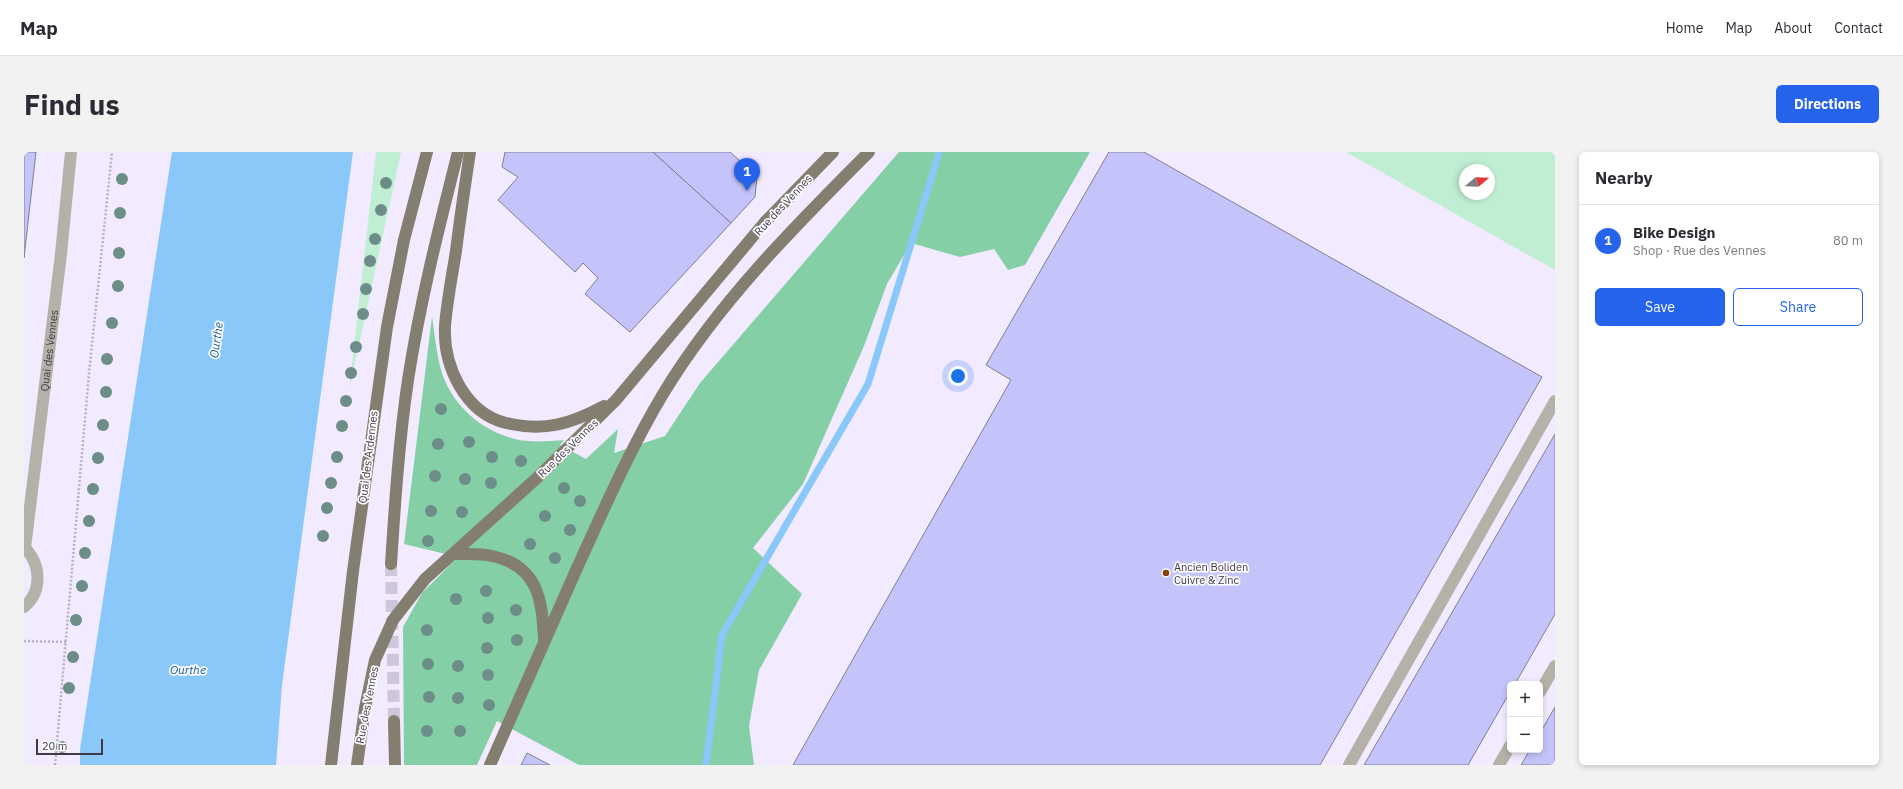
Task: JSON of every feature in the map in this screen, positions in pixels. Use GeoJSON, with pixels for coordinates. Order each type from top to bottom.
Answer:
{"type":"FeatureCollection","features":[{"type":"Feature","properties":{"kind":"main road","name":"Quai des Ardennes"},"geometry":{"type":"LineString","coordinates":[[331,765],[353,571],[380,369],[399,261],[427,152]]}},
{"type":"Feature","properties":{"kind":"main road"},"geometry":{"type":"LineString","coordinates":[[391,564],[397,476],[408,380],[432,252],[458,152]]}},
{"type":"Feature","properties":{"kind":"main road"},"geometry":{"type":"LineString","coordinates":[[470,152],[445,327],[448,360],[458,383],[469,401],[481,411],[500,421],[523,427],[544,427],[568,423],[585,417],[616,400]]}},
{"type":"Feature","properties":{"kind":"main road","name":"Rue des Vennes"},"geometry":{"type":"LineString","coordinates":[[357,765],[364,714],[375,660],[393,620],[425,579],[455,554],[538,477],[616,400],[765,222],[833,152]]}},
{"type":"Feature","properties":{"kind":"main road"},"geometry":{"type":"LineString","coordinates":[[490,765],[544,642],[621,474],[652,414],[679,370],[713,321],[754,271],[869,152]]}},
{"type":"Feature","properties":{"kind":"main road"},"geometry":{"type":"LineString","coordinates":[[455,554],[491,555],[517,566],[530,576],[538,592],[543,613],[544,642]]}},
{"type":"Feature","properties":{"kind":"main road"},"geometry":{"type":"LineString","coordinates":[[364,714],[364,765]]}},
{"type":"Feature","properties":{"kind":"main road"},"geometry":{"type":"LineString","coordinates":[[394,721],[395,765]]}},
{"type":"Feature","properties":{"kind":"street","name":"Quai des Vennes"},"geometry":{"type":"LineString","coordinates":[[24,548],[61,254],[70,152]]}},
{"type":"Feature","properties":{"kind":"street"},"geometry":{"type":"LineString","coordinates":[[1349,765],[1555,401]]}},
{"type":"Feature","properties":{"kind":"street"},"geometry":{"type":"LineString","coordinates":[[24,548],[33,558],[37,570],[38,583],[34,595],[24,607]]}},
{"type":"Feature","properties":{"kind":"street"},"geometry":{"type":"LineString","coordinates":[[1543,687],[1555,666]]}},
{"type":"Feature","properties":{"kind":"street"},"geometry":{"type":"LineString","coordinates":[[1499,765],[1507,751]]}},
{"type":"Feature","properties":{"kind":"path"},"geometry":{"type":"LineString","coordinates":[[55,765],[88,373],[112,152]]}},
{"type":"Feature","properties":{"kind":"path"},"geometry":{"type":"LineString","coordinates":[[24,641],[66,642]]}},
{"type":"Feature","properties":{"kind":"green space"},"geometry":{"type":"Polygon","coordinates":[[[376,152],[401,152],[349,390],[376,152]]]}},
{"type":"Feature","properties":{"kind":"green space"},"geometry":{"type":"Polygon","coordinates":[[[899,152],[1090,152],[1025,265],[1008,270],[994,249],[960,257],[911,243],[887,284],[864,346],[803,484],[753,548],[802,594],[759,670],[749,726],[754,765],[579,765],[497,721],[477,765],[404,765],[403,627],[422,593],[458,557],[404,544],[432,317],[439,363],[449,389],[461,406],[469,414],[477,421],[495,432],[515,439],[527,441],[564,440],[560,445],[586,459],[618,429],[614,453],[665,436],[700,383],[899,152]]]}},
{"type":"Feature","properties":{"kind":"green space"},"geometry":{"type":"Polygon","coordinates":[[[1346,152],[1555,152],[1555,270],[1346,152]]]}},
{"type":"Feature","properties":{"kind":"water","name":"Ourthe"},"geometry":{"type":"Polygon","coordinates":[[[172,152],[353,152],[282,685],[276,765],[80,765],[80,749],[172,152]]]}},
{"type":"Feature","properties":{"kind":"building"},"geometry":{"type":"Polygon","coordinates":[[[24,152],[36,152],[24,258],[24,152]]]}},
{"type":"Feature","properties":{"kind":"building"},"geometry":{"type":"Polygon","coordinates":[[[505,152],[653,152],[731,223],[630,332],[585,294],[598,278],[583,263],[575,272],[498,200],[518,177],[502,167],[505,152]]]}},
{"type":"Feature","properties":{"kind":"building"},"geometry":{"type":"Polygon","coordinates":[[[653,152],[730,152],[757,176],[755,197],[731,223],[653,152]]]}},
{"type":"Feature","properties":{"kind":"building","name":"Ancien Boliden Cuivre & Zinc"},"geometry":{"type":"Polygon","coordinates":[[[1109,152],[1144,152],[1542,377],[1320,765],[793,765],[1011,380],[986,365],[1109,152]]]}},
{"type":"Feature","properties":{"kind":"building"},"geometry":{"type":"Polygon","coordinates":[[[1555,434],[1555,614],[1517,681],[1507,681],[1507,697],[1468,765],[1364,765],[1555,434]]]}},
{"type":"Feature","properties":{"kind":"building"},"geometry":{"type":"Polygon","coordinates":[[[1555,707],[1555,765],[1521,765],[1528,753],[1543,753],[1543,728],[1555,707]]]}},
{"type":"Feature","properties":{"kind":"building"},"geometry":{"type":"Polygon","coordinates":[[[527,753],[550,765],[521,765],[527,753]]]}},
{"type":"Feature","properties":{"kind":"waterway"},"geometry":{"type":"LineString","coordinates":[[706,765],[722,635],[868,384],[939,153]]}},
{"type":"Feature","properties":{"kind":"tunnel"},"geometry":{"type":"LineString","coordinates":[[391,564],[394,721]]}},
{"type":"Feature","properties":{"kind":"place","name":"Bike Design"},"geometry":{"type":"Point","coordinates":[747,191]}},
{"type":"Feature","properties":{"kind":"place","name":"Ancien Boliden Cuivre & Zinc"},"geometry":{"type":"Point","coordinates":[1166,573]}}]}
